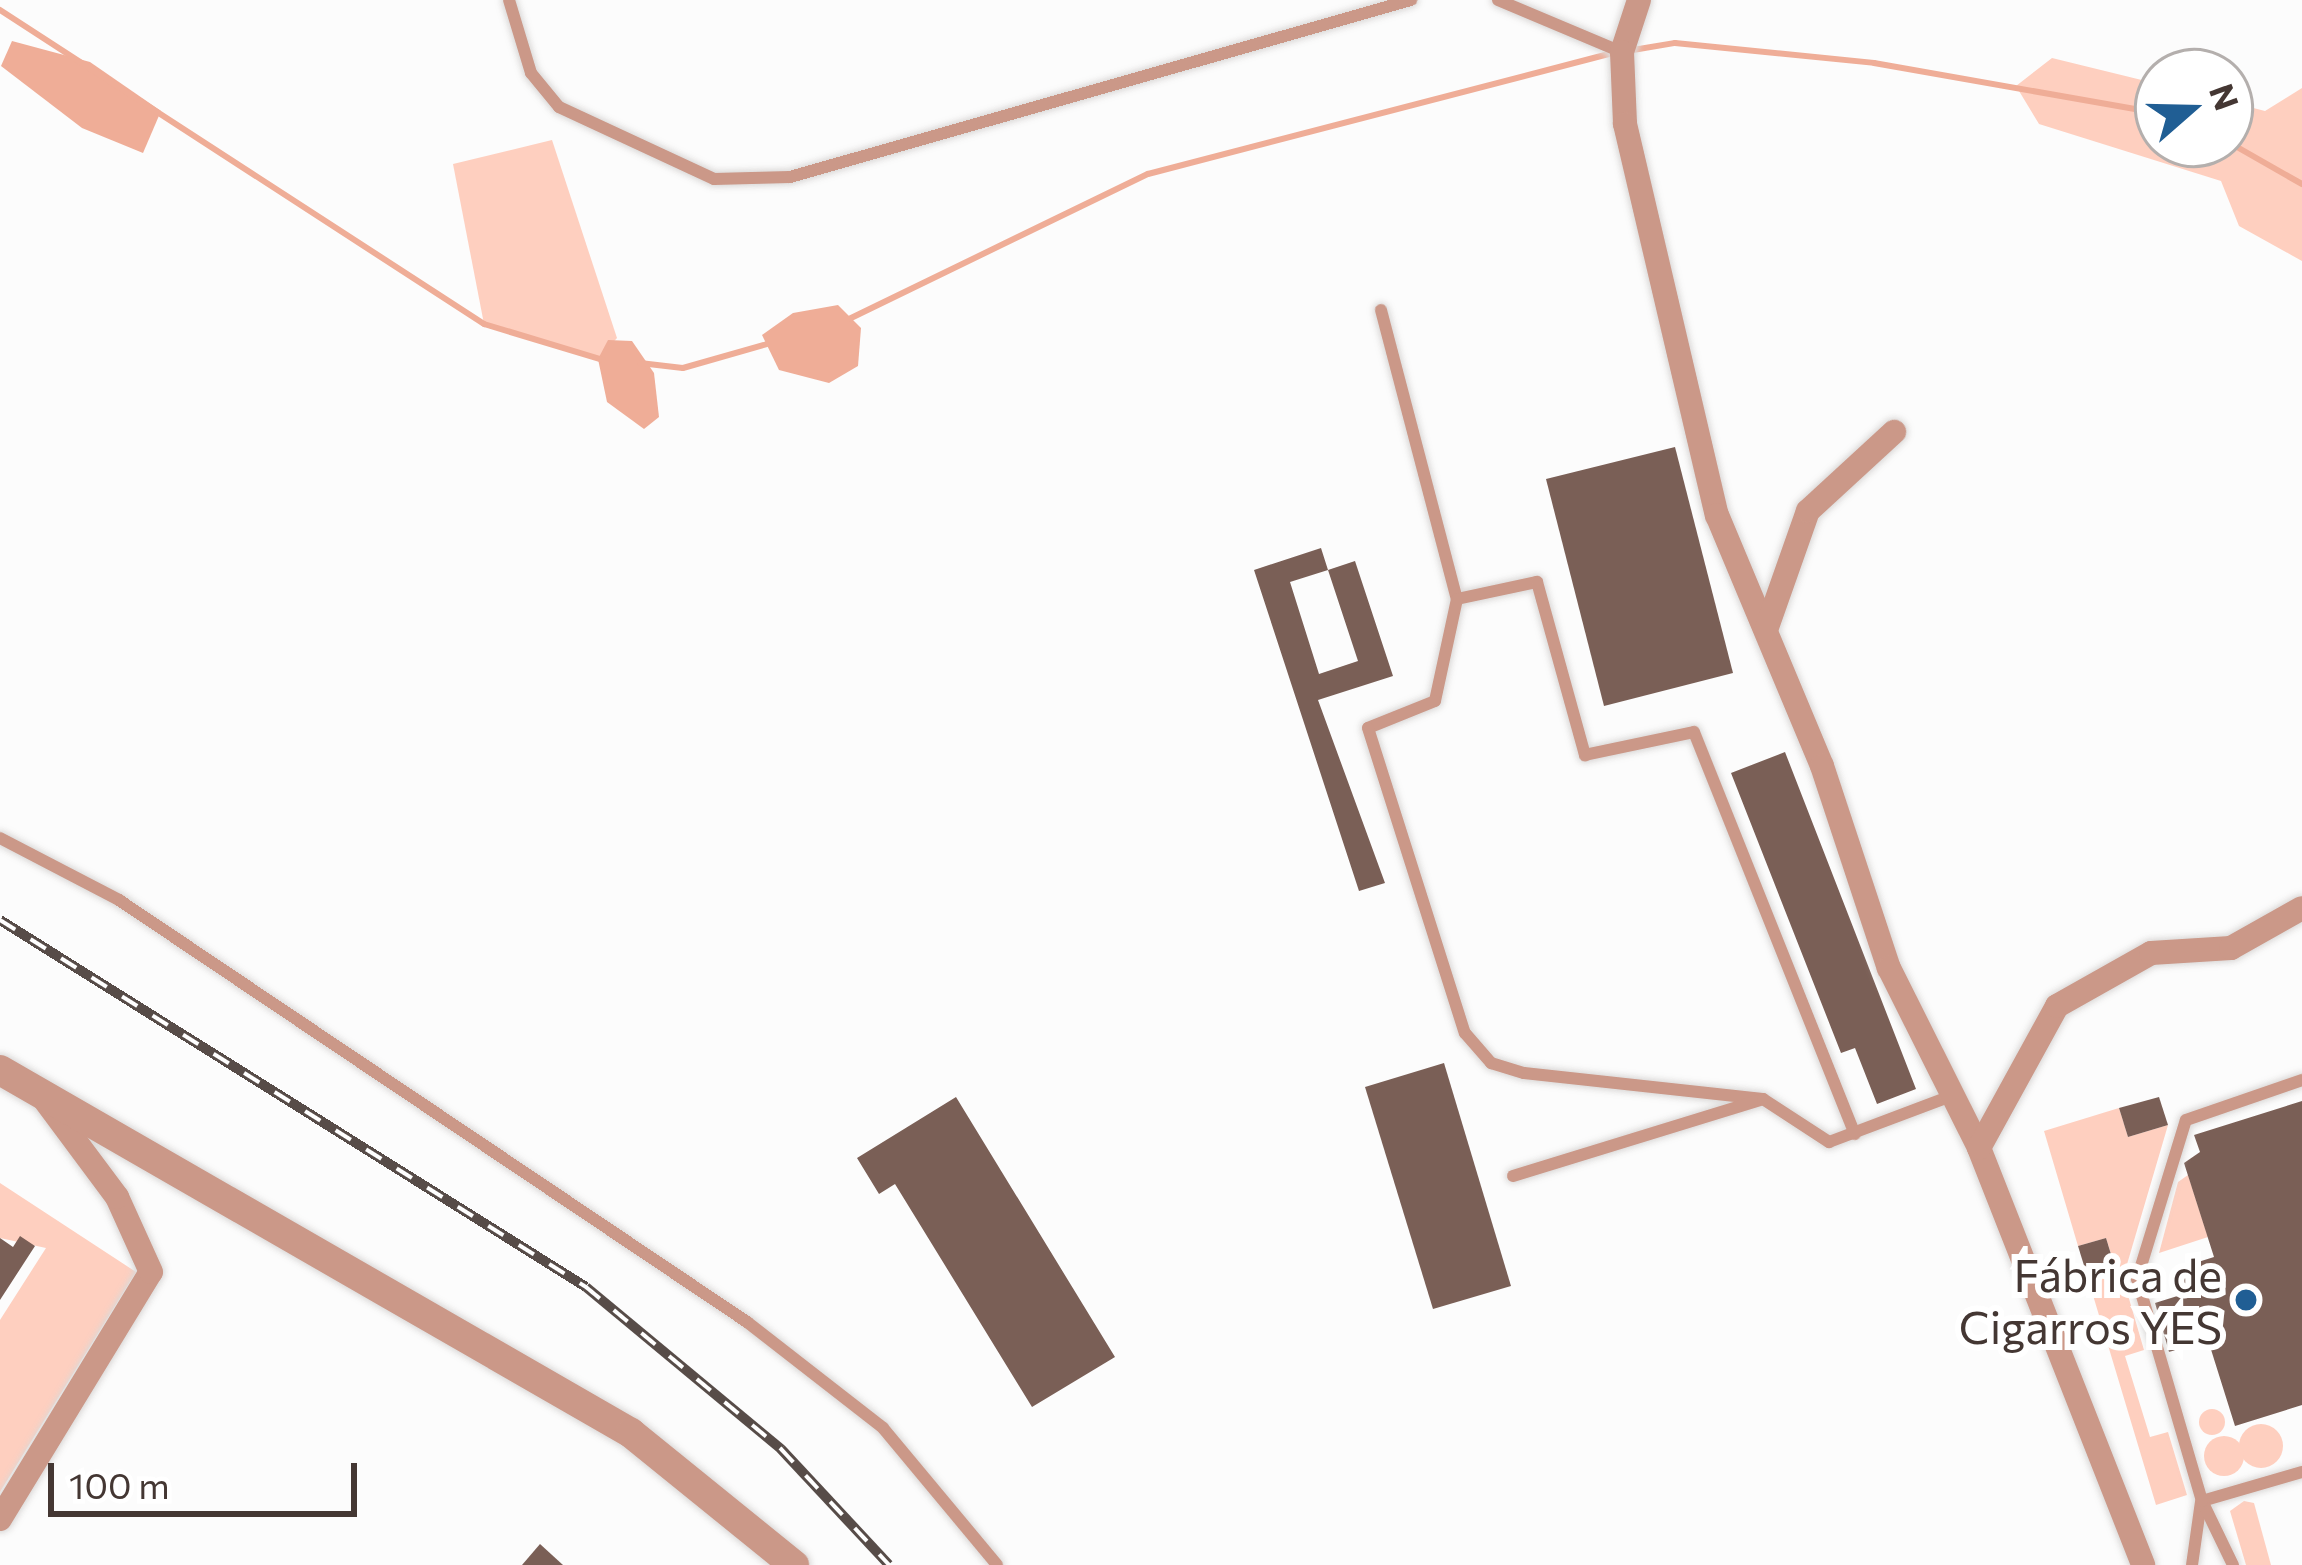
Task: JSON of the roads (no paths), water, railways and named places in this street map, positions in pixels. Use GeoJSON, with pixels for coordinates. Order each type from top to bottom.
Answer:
{"type":"FeatureCollection","features":[{"type":"Feature","properties":{"kind":"street"},"geometry":{"type":"LineString","coordinates":[[1639,0],[1622,52],[1624,124],[1696,441],[1949,1097],[1979,1148],[2143,1565]]}},
{"type":"Feature","properties":{"kind":"street"},"geometry":{"type":"LineString","coordinates":[[1766,630],[1808,511],[1894,432]]}},
{"type":"Feature","properties":{"kind":"street"},"geometry":{"type":"LineString","coordinates":[[1979,1148],[2056,1006],[2151,953],[2230,948],[2302,908]]}},
{"type":"Feature","properties":{"kind":"street"},"geometry":{"type":"LineString","coordinates":[[0,1070],[631,1433],[794,1565]]}},
{"type":"Feature","properties":{"kind":"street"},"geometry":{"type":"LineString","coordinates":[[0,1519],[151,1272],[117,1197],[43,1097]]}},
{"type":"Feature","properties":{"kind":"lane"},"geometry":{"type":"LineString","coordinates":[[509,0],[531,73],[559,106],[715,179],[790,177],[1411,0]]}},
{"type":"Feature","properties":{"kind":"lane"},"geometry":{"type":"LineString","coordinates":[[1498,0],[1622,52]]}},
{"type":"Feature","properties":{"kind":"lane"},"geometry":{"type":"LineString","coordinates":[[1381,310],[1456,599],[1435,701],[1368,728],[1465,1034],[1490,1063],[1524,1073],[1763,1099],[1812,1138],[1855,1134],[1949,1097]]}},
{"type":"Feature","properties":{"kind":"lane"},"geometry":{"type":"LineString","coordinates":[[1456,599],[1537,582],[1585,755],[1694,732],[1855,1134]]}},
{"type":"Feature","properties":{"kind":"lane"},"geometry":{"type":"LineString","coordinates":[[0,838],[119,900],[748,1322],[883,1428],[997,1565]]}},
{"type":"Feature","properties":{"kind":"lane"},"geometry":{"type":"LineString","coordinates":[[2233,1565],[2202,1501],[2139,1291],[2141,1259],[2186,1120],[2302,1080]]}},
{"type":"Feature","properties":{"kind":"lane"},"geometry":{"type":"LineString","coordinates":[[1513,1176],[1763,1099]]}},
{"type":"Feature","properties":{"kind":"lane"},"geometry":{"type":"LineString","coordinates":[[2202,1501],[2302,1472]]}},
{"type":"Feature","properties":{"kind":"lane"},"geometry":{"type":"LineString","coordinates":[[2192,1565],[2202,1501]]}},
{"type":"Feature","properties":{"kind":"waterway"},"geometry":{"type":"LineString","coordinates":[[0,10],[484,324],[603,360]]}},
{"type":"Feature","properties":{"kind":"waterway"},"geometry":{"type":"LineString","coordinates":[[1627,51],[1675,43],[1874,63],[2134,109]]}},
{"type":"Feature","properties":{"kind":"waterway"},"geometry":{"type":"LineString","coordinates":[[849,319],[1148,174],[1614,53]]}},
{"type":"Feature","properties":{"kind":"waterway"},"geometry":{"type":"LineString","coordinates":[[2254,157],[2302,184]]}},
{"type":"Feature","properties":{"kind":"waterway"},"geometry":{"type":"LineString","coordinates":[[640,363],[683,368],[767,344]]}},
{"type":"Feature","properties":{"kind":"railway"},"geometry":{"type":"LineString","coordinates":[[0,920],[586,1287],[781,1449],[889,1565]]}},
{"type":"Feature","properties":{"kind":"place","name":"Fábrica de Cigarros YES"},"geometry":{"type":"Point","coordinates":[2246,1300]}}]}
